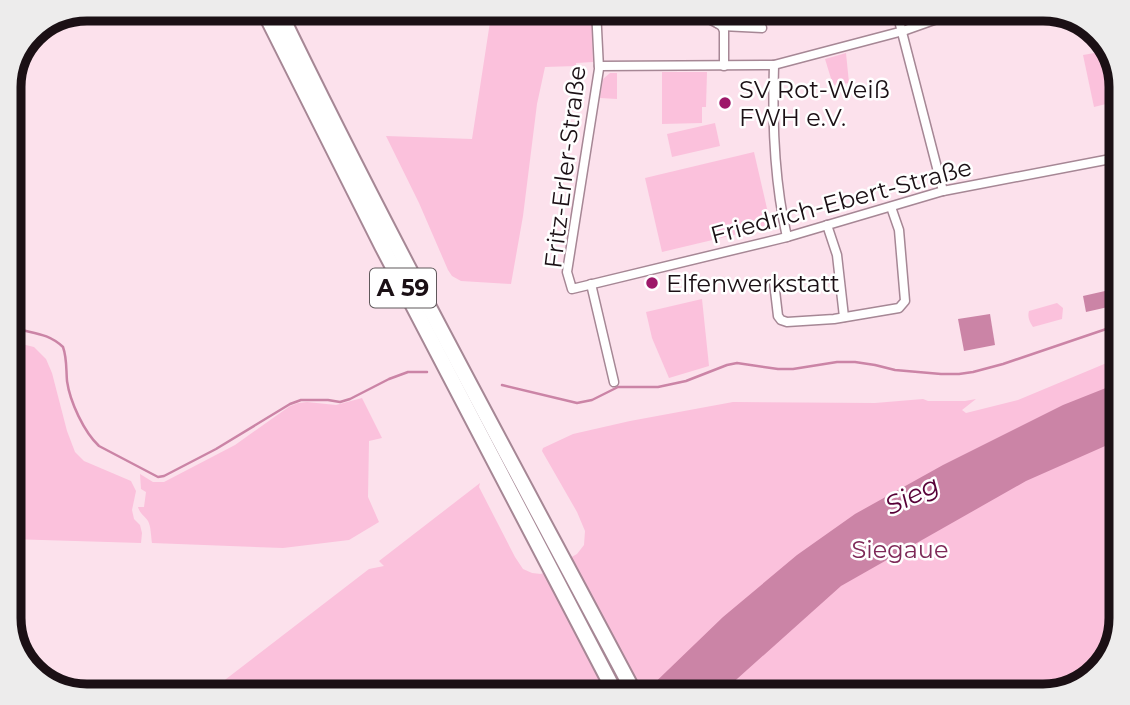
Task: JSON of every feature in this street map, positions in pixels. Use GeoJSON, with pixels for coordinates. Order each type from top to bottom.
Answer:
{"type":"FeatureCollection","features":[{"type":"Feature","properties":{"kind":"highway","name":"A 59"},"geometry":{"type":"LineString","coordinates":[[269,21],[382,246],[611,684]]}},
{"type":"Feature","properties":{"kind":"highway","name":"A 59"},"geometry":{"type":"LineString","coordinates":[[284,21],[394,239],[630,684]]}},
{"type":"Feature","properties":{"kind":"street","name":"Fritz-Erler-Straße"},"geometry":{"type":"LineString","coordinates":[[572,289],[567,272],[599,66],[597,21]]}},
{"type":"Feature","properties":{"kind":"street"},"geometry":{"type":"LineString","coordinates":[[712,21],[724,31],[723,66]]}},
{"type":"Feature","properties":{"kind":"street"},"geometry":{"type":"LineString","coordinates":[[718,21],[719,25]]}},
{"type":"Feature","properties":{"kind":"street"},"geometry":{"type":"LineString","coordinates":[[900,21],[943,191]]}},
{"type":"Feature","properties":{"kind":"street"},"geometry":{"type":"LineString","coordinates":[[599,66],[774,65],[822,54],[931,21]]}},
{"type":"Feature","properties":{"kind":"street"},"geometry":{"type":"LineString","coordinates":[[719,25],[762,28]]}},
{"type":"Feature","properties":{"kind":"street"},"geometry":{"type":"LineString","coordinates":[[774,65],[772,122],[787,237]]}},
{"type":"Feature","properties":{"kind":"street","name":"Friedrich-Ebert-Straße"},"geometry":{"type":"LineString","coordinates":[[572,289],[787,237],[943,191],[1109,159]]}},
{"type":"Feature","properties":{"kind":"street"},"geometry":{"type":"LineString","coordinates":[[774,282],[779,316],[787,322],[896,309],[904,303],[905,290],[899,230],[891,206]]}},
{"type":"Feature","properties":{"kind":"street"},"geometry":{"type":"LineString","coordinates":[[827,225],[837,254],[844,317]]}},
{"type":"Feature","properties":{"kind":"street"},"geometry":{"type":"LineString","coordinates":[[592,284],[614,382]]}},
{"type":"Feature","properties":{"kind":"green space"},"geometry":{"type":"Polygon","coordinates":[[[490,21],[591,21],[593,62],[576,63],[576,66],[545,67],[537,104],[523,216],[511,284],[461,281],[452,276],[386,136],[472,139],[490,21]]]}},
{"type":"Feature","properties":{"kind":"green space"},"geometry":{"type":"Polygon","coordinates":[[[1099,52],[1109,103],[1094,107],[1083,55],[1099,52]]]}},
{"type":"Feature","properties":{"kind":"green space"},"geometry":{"type":"Polygon","coordinates":[[[846,53],[849,83],[833,85],[825,59],[846,53]]]}},
{"type":"Feature","properties":{"kind":"green space"},"geometry":{"type":"Polygon","coordinates":[[[662,72],[707,72],[706,107],[702,107],[702,123],[662,124],[662,72]]]}},
{"type":"Feature","properties":{"kind":"green space"},"geometry":{"type":"Polygon","coordinates":[[[610,73],[617,73],[617,99],[600,98],[603,79],[610,73]]]}},
{"type":"Feature","properties":{"kind":"green space"},"geometry":{"type":"Polygon","coordinates":[[[715,123],[720,146],[672,157],[667,134],[715,123]]]}},
{"type":"Feature","properties":{"kind":"green space"},"geometry":{"type":"Polygon","coordinates":[[[754,152],[771,226],[662,252],[645,178],[754,152]]]}},
{"type":"Feature","properties":{"kind":"green space"},"geometry":{"type":"Polygon","coordinates":[[[702,299],[709,366],[669,378],[652,338],[646,312],[702,299]]]}},
{"type":"Feature","properties":{"kind":"green space"},"geometry":{"type":"Polygon","coordinates":[[[1057,303],[1063,308],[1062,319],[1033,327],[1029,311],[1057,303]]]}},
{"type":"Feature","properties":{"kind":"green space"},"geometry":{"type":"Polygon","coordinates":[[[21,344],[34,347],[46,359],[75,452],[84,461],[131,481],[136,491],[132,510],[134,519],[140,525],[141,543],[21,539],[21,344]]]}},
{"type":"Feature","properties":{"kind":"green space","name":"Siegaue"},"geometry":{"type":"Polygon","coordinates":[[[1109,362],[1107,635],[1090,665],[1060,682],[220,684],[369,569],[384,566],[379,561],[480,483],[479,487],[523,569],[541,574],[577,554],[584,545],[585,531],[542,451],[543,448],[573,434],[733,402],[875,403],[976,399],[962,410],[966,413],[1018,400],[1109,362]]]}},
{"type":"Feature","properties":{"kind":"green space"},"geometry":{"type":"Polygon","coordinates":[[[362,398],[382,438],[369,441],[368,497],[379,522],[349,540],[283,548],[152,543],[149,523],[138,507],[144,507],[146,492],[141,489],[140,474],[153,482],[164,482],[235,445],[298,403],[336,405],[362,398]]]}},
{"type":"Feature","properties":{"kind":"water"},"geometry":{"type":"Polygon","coordinates":[[[1105,291],[1108,307],[1086,312],[1083,296],[1105,291]]]}},
{"type":"Feature","properties":{"kind":"water"},"geometry":{"type":"Polygon","coordinates":[[[990,314],[995,345],[964,351],[958,319],[990,314]]]}},
{"type":"Feature","properties":{"kind":"water","name":"Sieg"},"geometry":{"type":"Polygon","coordinates":[[[1109,387],[1109,444],[1026,481],[841,586],[731,684],[653,684],[723,617],[797,555],[855,514],[943,465],[1063,405],[1109,387]]]}},
{"type":"Feature","properties":{"kind":"waterway"},"geometry":{"type":"LineString","coordinates":[[502,385],[577,403],[592,400],[618,387],[658,387],[686,381],[737,363],[793,369],[855,362],[895,370],[959,374],[1003,364],[1109,328]]}},
{"type":"Feature","properties":{"kind":"waterway"},"geometry":{"type":"LineString","coordinates":[[21,329],[44,335],[63,347],[71,398],[78,416],[99,446],[158,477],[216,449],[290,404],[301,400],[340,402],[408,372],[427,372]]}},
{"type":"Feature","properties":{"kind":"place","name":"SV Rot-Weiß FWH e.V."},"geometry":{"type":"Point","coordinates":[725,103]}},
{"type":"Feature","properties":{"kind":"place","name":"Elfenwerkstatt"},"geometry":{"type":"Point","coordinates":[652,283]}}]}
